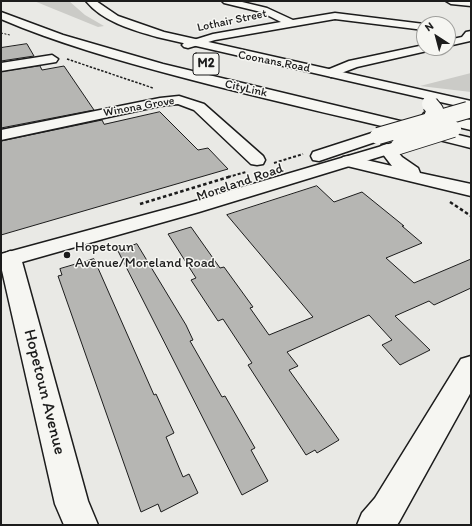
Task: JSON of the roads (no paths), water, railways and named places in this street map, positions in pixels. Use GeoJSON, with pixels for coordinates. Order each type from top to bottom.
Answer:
{"type":"FeatureCollection","features":[{"type":"Feature","properties":{"kind":"main road","name":"Coonans Road"},"geometry":{"type":"LineString","coordinates":[[84,1],[102,16],[124,27],[413,92],[432,99]]}},
{"type":"Feature","properties":{"kind":"main road","name":"Coonans Road"},"geometry":{"type":"LineString","coordinates":[[90,1],[108,15],[126,24],[192,43]]}},
{"type":"Feature","properties":{"kind":"main road"},"geometry":{"type":"LineString","coordinates":[[227,1],[264,10],[291,23]]}},
{"type":"Feature","properties":{"kind":"main road"},"geometry":{"type":"LineString","coordinates":[[451,1],[471,3]]}},
{"type":"Feature","properties":{"kind":"main road","name":"CityLink"},"geometry":{"type":"LineString","coordinates":[[1,15],[40,31],[85,46],[209,80],[471,143]]}},
{"type":"Feature","properties":{"kind":"main road","name":"Lothair Street"},"geometry":{"type":"LineString","coordinates":[[192,43],[222,35],[340,16],[416,26]]}},
{"type":"Feature","properties":{"kind":"main road"},"geometry":{"type":"LineString","coordinates":[[456,32],[470,34]]}},
{"type":"Feature","properties":{"kind":"main road"},"geometry":{"type":"LineString","coordinates":[[456,41],[466,39],[470,34]]}},
{"type":"Feature","properties":{"kind":"main road"},"geometry":{"type":"LineString","coordinates":[[331,73],[353,64],[416,50]]}},
{"type":"Feature","properties":{"kind":"main road"},"geometry":{"type":"LineString","coordinates":[[1,67],[58,58]]}},
{"type":"Feature","properties":{"kind":"main road"},"geometry":{"type":"LineString","coordinates":[[432,99],[470,111]]}},
{"type":"Feature","properties":{"kind":"main road"},"geometry":{"type":"LineString","coordinates":[[431,120],[435,110],[432,99]]}},
{"type":"Feature","properties":{"kind":"main road","name":"Winona Grove"},"geometry":{"type":"LineString","coordinates":[[1,135],[160,102],[179,100],[204,111],[257,160]]}},
{"type":"Feature","properties":{"kind":"main road"},"geometry":{"type":"LineString","coordinates":[[412,113],[470,111]]}},
{"type":"Feature","properties":{"kind":"main road"},"geometry":{"type":"LineString","coordinates":[[464,188],[414,172],[396,161],[388,143],[392,135],[401,129],[470,111]]}},
{"type":"Feature","properties":{"kind":"main road","name":"Moreland Road"},"geometry":{"type":"LineString","coordinates":[[5,259],[192,208],[349,161],[388,143],[470,111]]}},
{"type":"Feature","properties":{"kind":"main road","name":"Moreland Road"},"geometry":{"type":"LineString","coordinates":[[5,259],[252,179],[388,143]]}},
{"type":"Feature","properties":{"kind":"main road"},"geometry":{"type":"LineString","coordinates":[[349,161],[464,188]]}},
{"type":"Feature","properties":{"kind":"main road","name":"Hopetoun Avenue"},"geometry":{"type":"LineString","coordinates":[[5,259],[72,504],[81,525]]}},
{"type":"Feature","properties":{"kind":"main road"},"geometry":{"type":"LineString","coordinates":[[374,525],[387,510],[471,367]]}},
{"type":"Feature","properties":{"kind":"place","name":"Hopetoun Avenue/Moreland Road"},"geometry":{"type":"Point","coordinates":[67,255]}}]}
